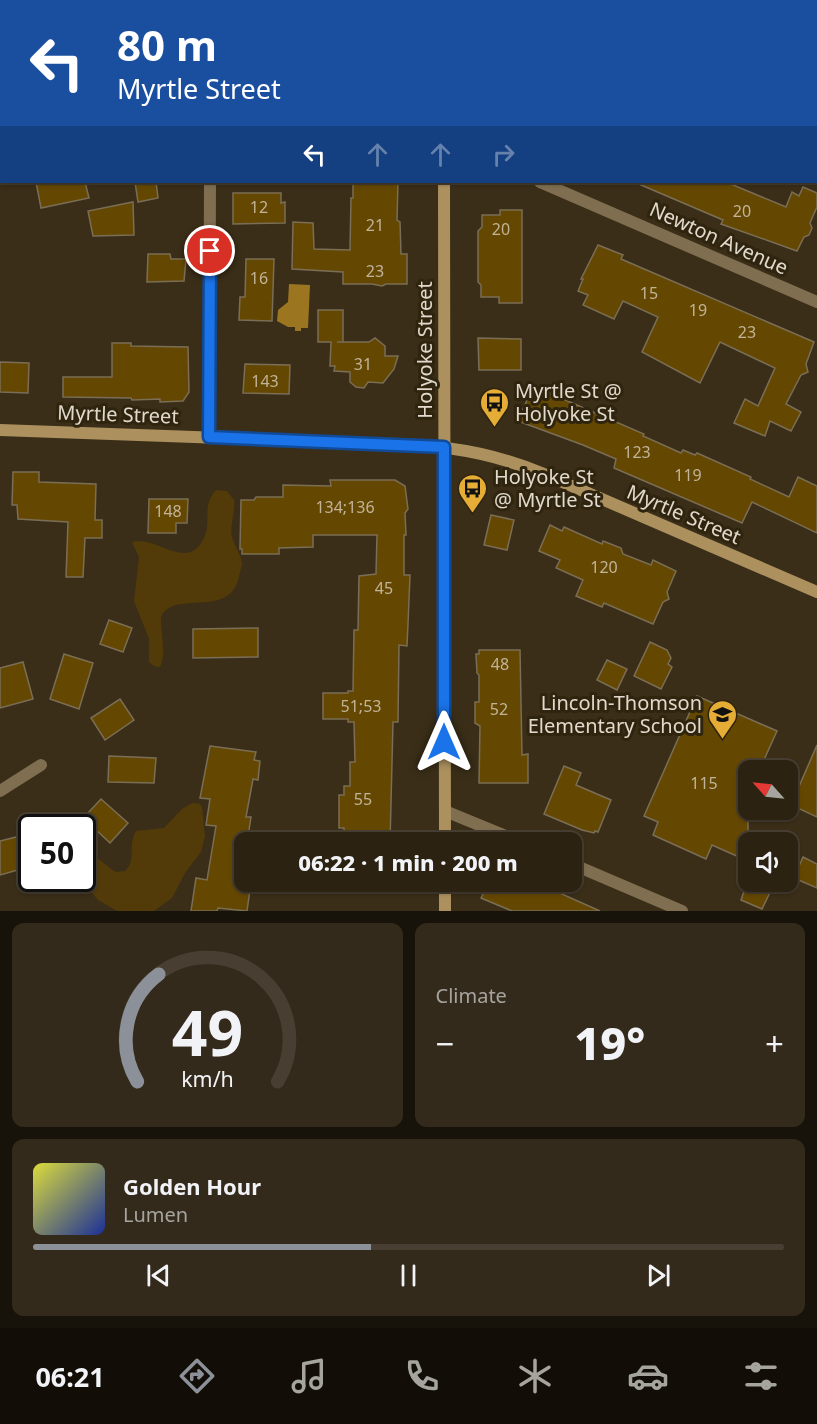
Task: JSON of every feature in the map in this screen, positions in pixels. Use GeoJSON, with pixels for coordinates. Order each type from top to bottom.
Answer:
{"type":"FeatureCollection","features":[{"type":"Feature","properties":{"kind":"main road","name":"Holyoke Street"},"geometry":{"type":"LineString","coordinates":[[444,183],[445,832]]}},
{"type":"Feature","properties":{"kind":"main road","name":"Myrtle Street"},"geometry":{"type":"LineString","coordinates":[[0,430],[444,447],[489,454],[525,466],[817,592]]}},
{"type":"Feature","properties":{"kind":"main road"},"geometry":{"type":"LineString","coordinates":[[445,892],[445,911]]}},
{"type":"Feature","properties":{"kind":"street"},"geometry":{"type":"LineString","coordinates":[[209,437],[210,183]]}},
{"type":"Feature","properties":{"kind":"street","name":"Newton Avenue"},"geometry":{"type":"LineString","coordinates":[[542,183],[817,302]]}},
{"type":"Feature","properties":{"kind":"street"},"geometry":{"type":"LineString","coordinates":[[0,791],[41,765]]}},
{"type":"Feature","properties":{"kind":"street"},"geometry":{"type":"LineString","coordinates":[[445,811],[496,832]]}},
{"type":"Feature","properties":{"kind":"street"},"geometry":{"type":"LineString","coordinates":[[582,868],[682,911]]}},
{"type":"Feature","properties":{"kind":"shaded area"},"geometry":{"type":"Polygon","coordinates":[[[289,284],[310,285],[308,328],[301,328],[301,331],[295,331],[295,327],[288,327],[277,321],[278,310],[288,302],[289,284]]]}},
{"type":"Feature","properties":{"kind":"shaded area"},"geometry":{"type":"Polygon","coordinates":[[[216,490],[227,491],[234,500],[231,532],[242,563],[236,584],[233,591],[216,601],[176,605],[163,613],[161,616],[162,660],[160,667],[154,666],[149,662],[149,639],[134,601],[139,557],[132,542],[151,543],[180,553],[197,548],[206,532],[209,502],[216,490]]]}},
{"type":"Feature","properties":{"kind":"shaded area"},"geometry":{"type":"Polygon","coordinates":[[[192,803],[200,804],[205,836],[201,852],[185,873],[172,898],[154,911],[117,911],[98,900],[92,892],[96,892],[96,858],[116,872],[125,871],[131,862],[132,842],[136,831],[164,828],[182,809],[192,803]]]}},
{"type":"Feature","properties":{"kind":"building"},"geometry":{"type":"Polygon","coordinates":[[[36,183],[85,183],[89,198],[41,208],[36,183]]]}},
{"type":"Feature","properties":{"kind":"building"},"geometry":{"type":"Polygon","coordinates":[[[135,183],[156,183],[158,198],[138,202],[135,183]]]}},
{"type":"Feature","properties":{"kind":"building"},"geometry":{"type":"Polygon","coordinates":[[[353,183],[398,183],[397,220],[400,222],[401,254],[407,254],[407,284],[382,286],[343,284],[343,272],[292,269],[293,222],[313,223],[314,249],[350,250],[351,198],[353,198],[353,183]]]}},
{"type":"Feature","properties":{"kind":"building"},"geometry":{"type":"Polygon","coordinates":[[[636,183],[728,183],[786,207],[792,192],[799,196],[803,187],[817,193],[817,207],[810,223],[812,228],[797,251],[721,224],[723,220],[636,183]]]}},
{"type":"Feature","properties":{"kind":"building"},"geometry":{"type":"Polygon","coordinates":[[[233,193],[281,193],[281,203],[285,202],[285,223],[233,224],[233,193]]]}},
{"type":"Feature","properties":{"kind":"building"},"geometry":{"type":"Polygon","coordinates":[[[133,202],[134,235],[93,236],[88,211],[133,202]]]}},
{"type":"Feature","properties":{"kind":"building"},"geometry":{"type":"Polygon","coordinates":[[[500,210],[522,210],[522,303],[499,303],[499,297],[481,297],[481,285],[478,282],[478,231],[482,227],[482,215],[500,215],[500,210]]]}},
{"type":"Feature","properties":{"kind":"building"},"geometry":{"type":"Polygon","coordinates":[[[598,245],[623,255],[621,259],[814,342],[806,364],[808,372],[801,375],[786,404],[801,412],[791,431],[770,421],[765,436],[734,423],[745,399],[758,406],[775,368],[720,342],[700,383],[642,352],[658,317],[623,301],[614,319],[583,305],[588,295],[578,291],[583,279],[581,279],[598,245]]]}},
{"type":"Feature","properties":{"kind":"building"},"geometry":{"type":"Polygon","coordinates":[[[148,254],[170,254],[171,259],[186,259],[184,281],[147,282],[148,254]]]}},
{"type":"Feature","properties":{"kind":"building"},"geometry":{"type":"Polygon","coordinates":[[[246,259],[274,259],[272,321],[239,320],[240,297],[245,297],[246,259]]]}},
{"type":"Feature","properties":{"kind":"building"},"geometry":{"type":"Polygon","coordinates":[[[318,310],[343,310],[343,342],[369,342],[375,338],[385,346],[385,356],[398,356],[394,369],[383,383],[368,382],[364,388],[356,387],[350,382],[350,372],[334,371],[335,366],[330,366],[331,342],[318,342],[318,310]]]}},
{"type":"Feature","properties":{"kind":"building"},"geometry":{"type":"Polygon","coordinates":[[[478,338],[521,339],[521,370],[479,370],[478,338]]]}},
{"type":"Feature","properties":{"kind":"building"},"geometry":{"type":"Polygon","coordinates":[[[112,343],[131,343],[131,346],[188,347],[189,392],[183,401],[63,397],[63,377],[112,377],[112,343]]]}},
{"type":"Feature","properties":{"kind":"building"},"geometry":{"type":"Polygon","coordinates":[[[0,362],[29,363],[28,393],[0,392],[0,362]]]}},
{"type":"Feature","properties":{"kind":"building"},"geometry":{"type":"Polygon","coordinates":[[[245,364],[290,365],[289,394],[243,393],[245,364]]]}},
{"type":"Feature","properties":{"kind":"building"},"geometry":{"type":"Polygon","coordinates":[[[533,386],[644,434],[643,436],[681,453],[683,450],[695,455],[697,453],[789,497],[798,477],[817,486],[817,533],[752,502],[742,523],[614,468],[616,459],[518,421],[533,386]]]}},
{"type":"Feature","properties":{"kind":"building"},"geometry":{"type":"Polygon","coordinates":[[[13,472],[39,472],[39,482],[96,484],[95,520],[102,520],[102,538],[85,538],[83,577],[66,577],[68,522],[18,519],[17,505],[12,505],[13,472]]]}},
{"type":"Feature","properties":{"kind":"building"},"geometry":{"type":"Polygon","coordinates":[[[330,480],[395,480],[405,486],[408,509],[405,513],[404,575],[410,575],[408,624],[407,646],[399,645],[398,722],[393,722],[390,832],[344,832],[344,828],[339,828],[339,795],[344,795],[344,786],[350,786],[350,762],[355,762],[354,722],[348,722],[348,719],[323,719],[323,693],[353,691],[354,630],[358,630],[359,576],[376,574],[377,535],[313,535],[313,547],[279,548],[279,554],[242,554],[242,549],[240,549],[241,500],[254,500],[256,497],[283,497],[283,485],[331,486],[330,480]]]}},
{"type":"Feature","properties":{"kind":"building"},"geometry":{"type":"Polygon","coordinates":[[[149,499],[188,499],[187,523],[176,523],[176,533],[148,533],[149,499]]]}},
{"type":"Feature","properties":{"kind":"building"},"geometry":{"type":"Polygon","coordinates":[[[491,515],[514,520],[507,550],[484,545],[491,515]]]}},
{"type":"Feature","properties":{"kind":"building"},"geometry":{"type":"Polygon","coordinates":[[[550,525],[562,531],[564,527],[602,544],[603,541],[621,548],[623,554],[651,565],[653,560],[676,571],[667,592],[669,599],[663,602],[653,624],[604,603],[602,607],[576,596],[583,580],[556,568],[560,560],[539,551],[550,525]]]}},
{"type":"Feature","properties":{"kind":"building"},"geometry":{"type":"Polygon","coordinates":[[[109,620],[132,628],[123,652],[100,644],[109,620]]]}},
{"type":"Feature","properties":{"kind":"building"},"geometry":{"type":"Polygon","coordinates":[[[258,628],[258,657],[193,658],[193,629],[258,628]]]}},
{"type":"Feature","properties":{"kind":"building"},"geometry":{"type":"Polygon","coordinates":[[[650,642],[667,650],[671,658],[668,664],[672,667],[661,689],[634,676],[650,642]]]}},
{"type":"Feature","properties":{"kind":"building"},"geometry":{"type":"Polygon","coordinates":[[[479,650],[520,650],[522,755],[528,754],[528,783],[479,783],[480,726],[475,723],[475,702],[479,702],[476,654],[479,654],[479,650]]]}},
{"type":"Feature","properties":{"kind":"building"},"geometry":{"type":"Polygon","coordinates":[[[64,654],[93,663],[79,709],[50,699],[64,654]]]}},
{"type":"Feature","properties":{"kind":"building"},"geometry":{"type":"Polygon","coordinates":[[[607,660],[627,669],[617,690],[597,680],[607,660]]]}},
{"type":"Feature","properties":{"kind":"building"},"geometry":{"type":"Polygon","coordinates":[[[23,662],[33,699],[0,708],[0,668],[23,662]]]}},
{"type":"Feature","properties":{"kind":"building"},"geometry":{"type":"Polygon","coordinates":[[[697,696],[777,731],[764,760],[738,760],[738,820],[748,820],[748,832],[738,832],[738,857],[712,845],[706,859],[653,835],[658,822],[644,816],[697,696]]]}},
{"type":"Feature","properties":{"kind":"building"},"geometry":{"type":"Polygon","coordinates":[[[120,699],[134,720],[105,740],[91,718],[120,699]]]}},
{"type":"Feature","properties":{"kind":"building"},"geometry":{"type":"Polygon","coordinates":[[[817,745],[817,817],[798,808],[798,789],[817,745]]]}},
{"type":"Feature","properties":{"kind":"building"},"geometry":{"type":"Polygon","coordinates":[[[210,746],[256,752],[254,760],[260,761],[258,780],[253,779],[246,817],[251,817],[249,832],[234,832],[234,892],[250,892],[247,911],[218,908],[217,911],[191,911],[196,878],[207,880],[216,826],[206,825],[210,799],[200,798],[210,746]]]}},
{"type":"Feature","properties":{"kind":"building"},"geometry":{"type":"Polygon","coordinates":[[[109,756],[156,758],[154,783],[108,782],[109,756]]]}},
{"type":"Feature","properties":{"kind":"building"},"geometry":{"type":"Polygon","coordinates":[[[564,766],[581,773],[576,785],[611,800],[598,832],[582,830],[544,814],[564,766]]]}},
{"type":"Feature","properties":{"kind":"building"},"geometry":{"type":"Polygon","coordinates":[[[101,799],[128,823],[110,843],[96,830],[96,814],[87,814],[101,799]]]}},
{"type":"Feature","properties":{"kind":"building"},"geometry":{"type":"Polygon","coordinates":[[[18,836],[18,870],[0,875],[0,841],[18,836]]]}},
{"type":"Feature","properties":{"kind":"building"},"geometry":{"type":"Polygon","coordinates":[[[803,857],[817,864],[817,888],[798,880],[798,869],[803,857]]]}},
{"type":"Feature","properties":{"kind":"building"},"geometry":{"type":"Polygon","coordinates":[[[484,892],[557,892],[600,911],[512,911],[481,898],[484,892]]]}},
{"type":"Feature","properties":{"kind":"building"},"geometry":{"type":"Polygon","coordinates":[[[744,892],[770,892],[762,909],[741,900],[744,892]]]}},
{"type":"Feature","properties":{"kind":"place","name":"Myrtle St @ Holyoke St"},"geometry":{"type":"Point","coordinates":[494,428]}},
{"type":"Feature","properties":{"kind":"place","name":"Holyoke St @ Myrtle St"},"geometry":{"type":"Point","coordinates":[473,514]}},
{"type":"Feature","properties":{"kind":"place","name":"Lincoln-Thomson Elementary School"},"geometry":{"type":"Point","coordinates":[723,740]}},
{"type":"Feature","properties":{"kind":"route"},"geometry":{"type":"LineString","coordinates":[[210,251],[209,437],[444,447],[444,742]]}}]}
